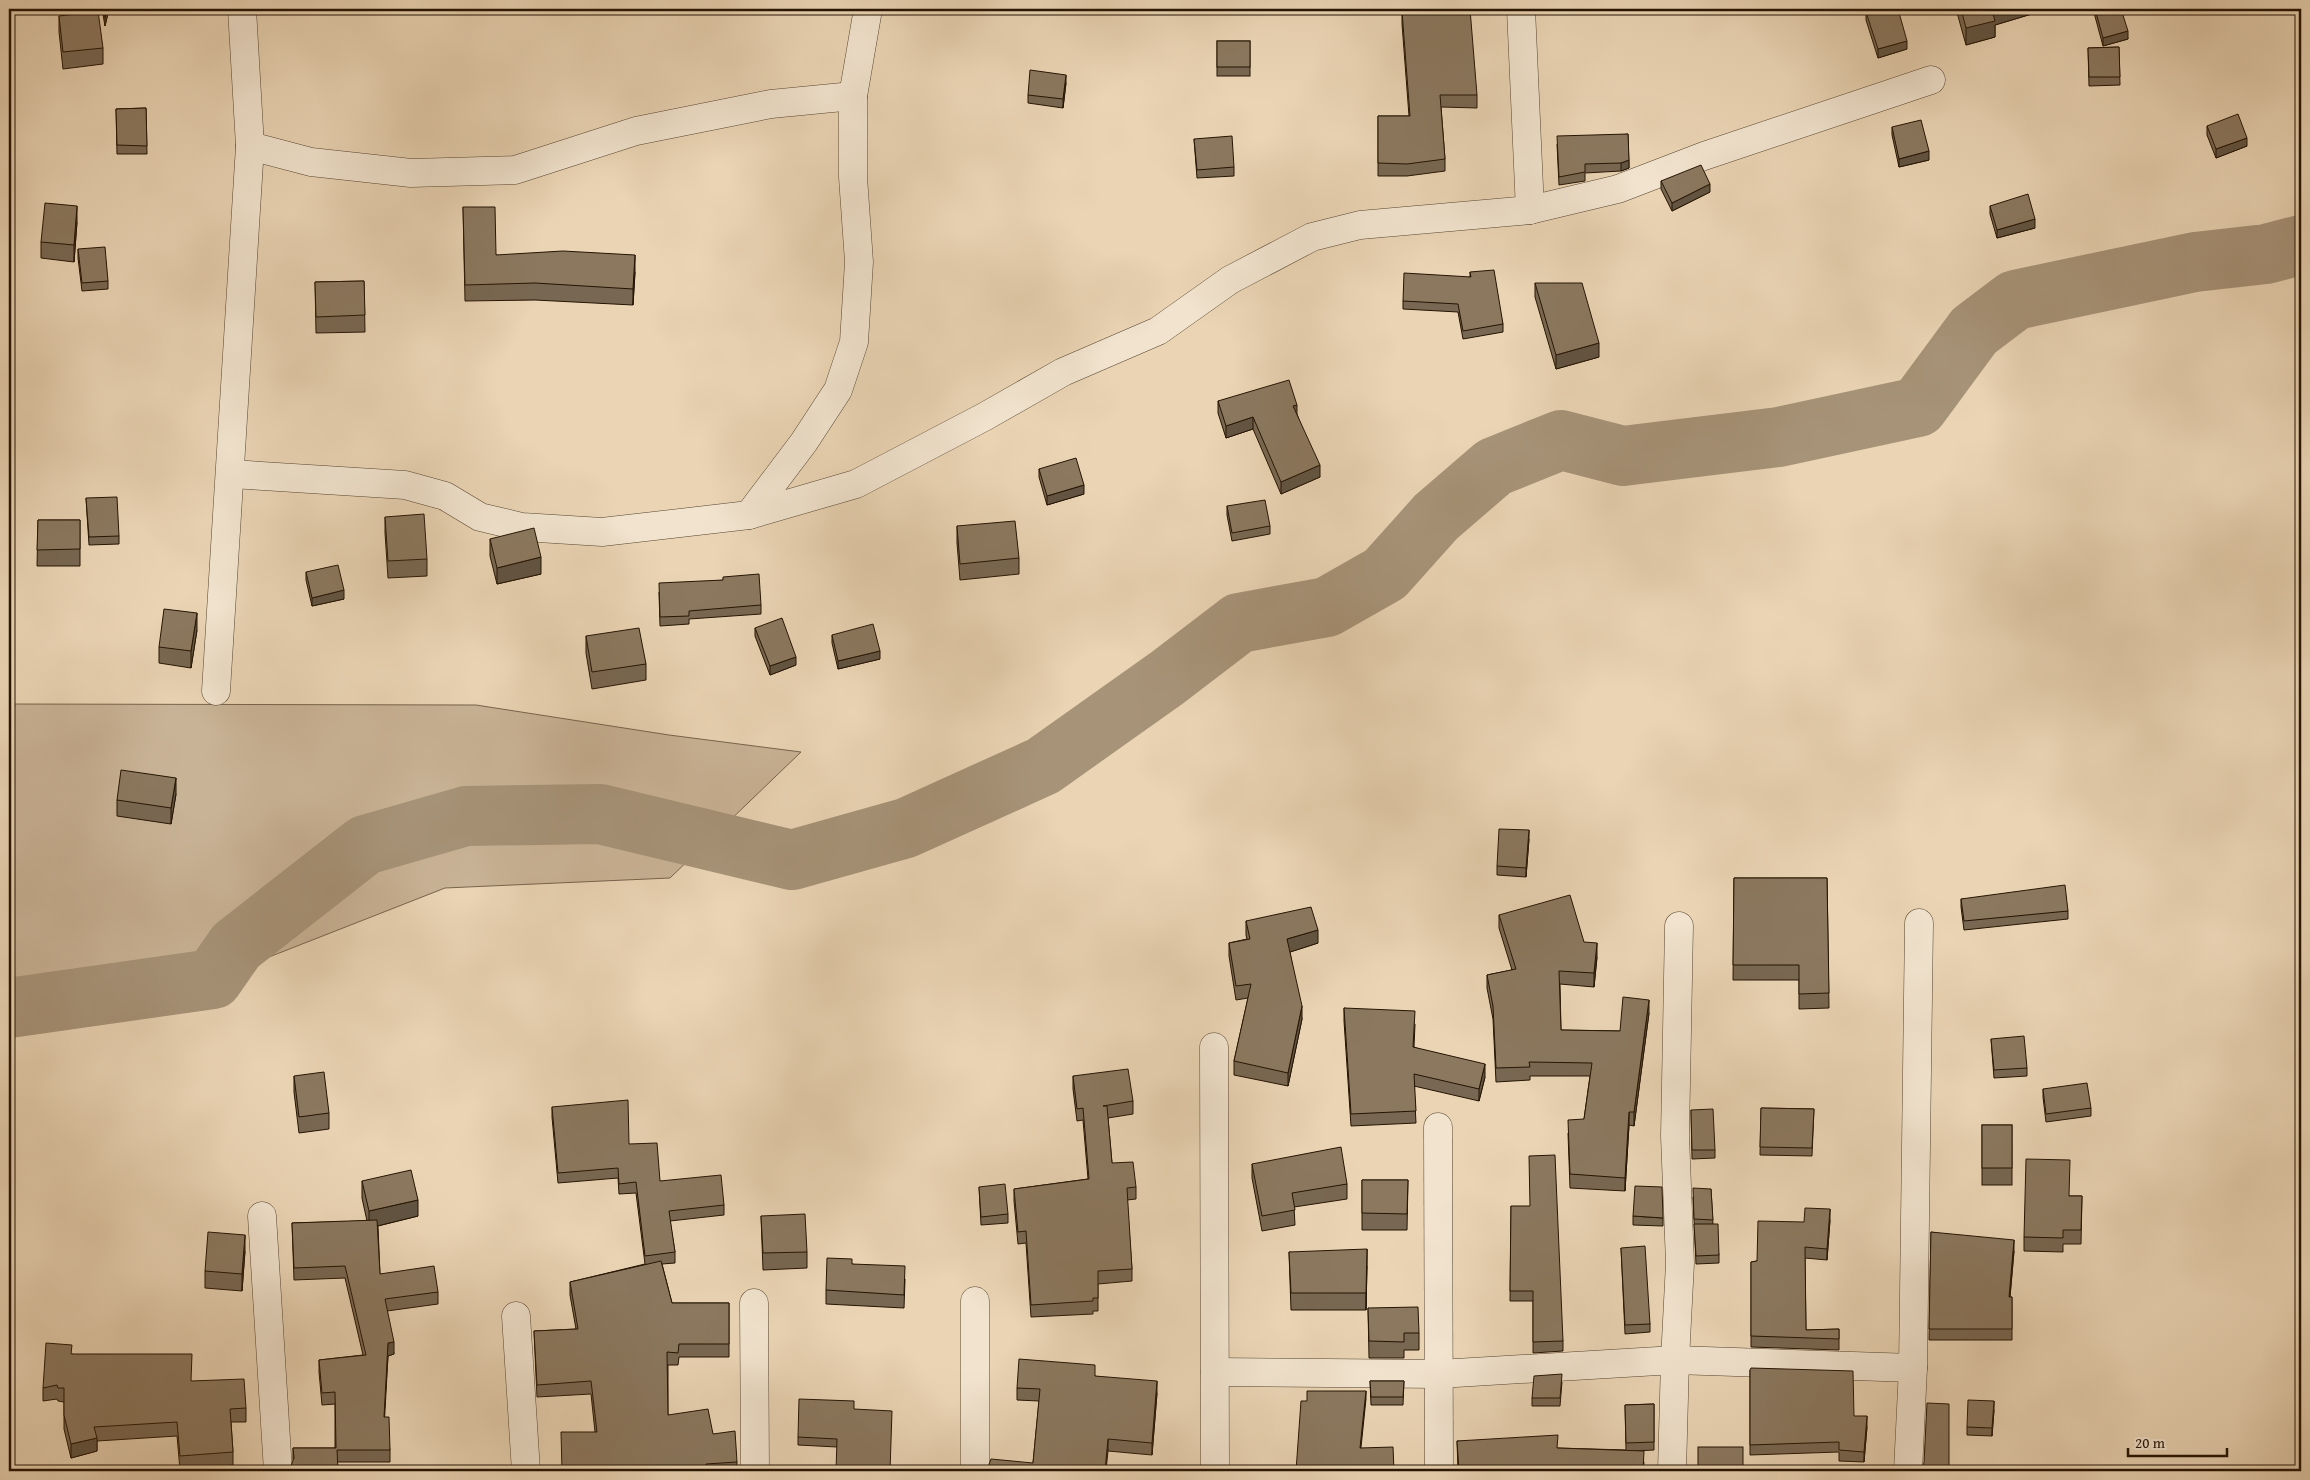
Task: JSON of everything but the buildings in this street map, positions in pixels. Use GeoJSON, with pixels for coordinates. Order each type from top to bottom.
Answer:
{"type":"FeatureCollection","features":[{"type":"Feature","properties":{"kind":"street"},"geometry":{"type":"LineString","coordinates":[[216,691],[250,146],[242,9]]}},
{"type":"Feature","properties":{"kind":"street"},"geometry":{"type":"LineString","coordinates":[[749,515],[804,442],[838,390],[854,342],[859,262],[853,177],[853,96],[868,9]]}},
{"type":"Feature","properties":{"kind":"street"},"geometry":{"type":"LineString","coordinates":[[1521,9],[1530,210]]}},
{"type":"Feature","properties":{"kind":"street"},"geometry":{"type":"LineString","coordinates":[[231,474],[405,485],[445,496],[480,518],[522,527],[602,532],[749,515],[856,484],[1063,372],[1158,331],[1230,280],[1312,237],[1360,225],[1530,210],[1618,189],[1704,156],[1931,80]]}},
{"type":"Feature","properties":{"kind":"street"},"geometry":{"type":"LineString","coordinates":[[250,146],[311,162],[410,174],[515,170],[636,131],[771,104],[853,96]]}},
{"type":"Feature","properties":{"kind":"street"},"geometry":{"type":"LineString","coordinates":[[1908,1471],[1913,1368],[1920,923]]}},
{"type":"Feature","properties":{"kind":"street"},"geometry":{"type":"LineString","coordinates":[[1672,1471],[1680,1263],[1675,1136],[1679,926]]}},
{"type":"Feature","properties":{"kind":"street"},"geometry":{"type":"LineString","coordinates":[[1214,1048],[1215,1471]]}},
{"type":"Feature","properties":{"kind":"street"},"geometry":{"type":"LineString","coordinates":[[1438,1127],[1439,1471]]}},
{"type":"Feature","properties":{"kind":"street"},"geometry":{"type":"LineString","coordinates":[[262,1216],[278,1471]]}},
{"type":"Feature","properties":{"kind":"street"},"geometry":{"type":"LineString","coordinates":[[975,1301],[975,1471]]}},
{"type":"Feature","properties":{"kind":"street"},"geometry":{"type":"LineString","coordinates":[[754,1303],[755,1471]]}},
{"type":"Feature","properties":{"kind":"street"},"geometry":{"type":"LineString","coordinates":[[516,1316],[526,1471]]}},
{"type":"Feature","properties":{"kind":"street"},"geometry":{"type":"LineString","coordinates":[[1215,1372],[1439,1374],[1675,1360],[1913,1368]]}},
{"type":"Feature","properties":{"kind":"shaded area"},"geometry":{"type":"Polygon","coordinates":[[[9,704],[476,705],[669,735],[801,752],[670,878],[445,888],[213,979],[9,1008],[9,704]]]}},
{"type":"Feature","properties":{"kind":"waterway"},"geometry":{"type":"LineString","coordinates":[[9,1008],[213,979],[236,946],[365,845],[466,816],[600,814],[792,860],[906,828],[1043,766],[1167,678],[1239,623],[1327,607],[1385,574],[1436,517],[1494,467],[1561,440],[1623,456],[1779,437],[1918,407],[1974,331],[2015,300],[2195,262],[2266,254],[2301,245]]}}]}
